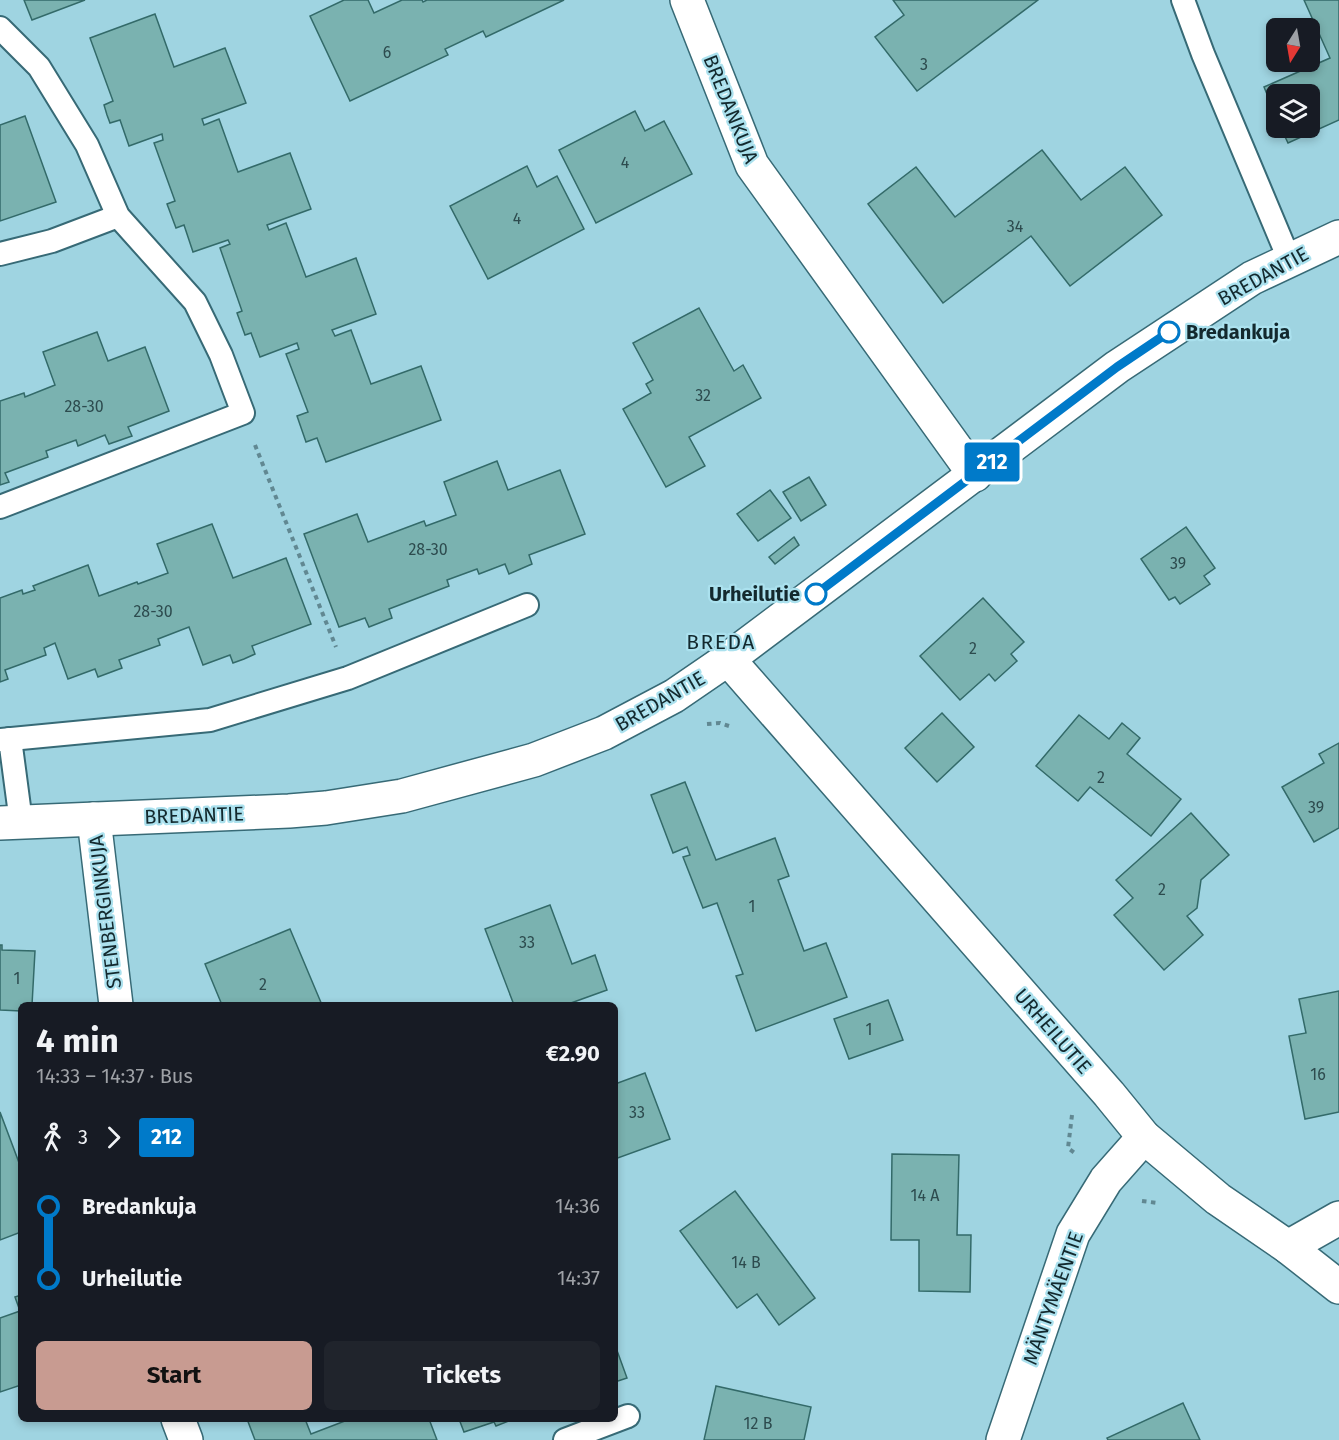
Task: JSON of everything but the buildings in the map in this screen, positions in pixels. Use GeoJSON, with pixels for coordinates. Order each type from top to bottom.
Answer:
{"type":"FeatureCollection","features":[{"type":"Feature","properties":{"kind":"street","name":"BREDANKUJA"},"geometry":{"type":"LineString","coordinates":[[687,0],[752,165],[975,475]]}},
{"type":"Feature","properties":{"kind":"street","name":"BREDANTIE"},"geometry":{"type":"LineString","coordinates":[[11,823],[326,808],[402,796],[534,760],[604,733],[674,696],[728,659],[1117,367],[1252,278],[1339,237]]}},
{"type":"Feature","properties":{"kind":"street","name":"URHEILUTIE"},"geometry":{"type":"LineString","coordinates":[[728,659],[1109,1094],[1144,1137],[1218,1199],[1288,1246],[1339,1287]]}},
{"type":"Feature","properties":{"kind":"street","name":"STENBERGINKUJA"},"geometry":{"type":"LineString","coordinates":[[94,819],[116,1002]]}},
{"type":"Feature","properties":{"kind":"street","name":"MÄNTYMÄENTIE"},"geometry":{"type":"LineString","coordinates":[[1003,1440],[1073,1234],[1106,1180],[1144,1137]]}},
{"type":"Feature","properties":{"kind":"street"},"geometry":{"type":"LineString","coordinates":[[1288,1246],[1339,1218]]}},
{"type":"Feature","properties":{"kind":"street"},"geometry":{"type":"LineString","coordinates":[[179,1422],[186,1440]]}},
{"type":"Feature","properties":{"kind":"lane"},"geometry":{"type":"LineString","coordinates":[[1183,0],[1203,54],[1289,259]]}},
{"type":"Feature","properties":{"kind":"lane"},"geometry":{"type":"LineString","coordinates":[[0,28],[39,67],[87,145],[118,216],[195,302],[221,355],[243,413],[0,507]]}},
{"type":"Feature","properties":{"kind":"lane"},"geometry":{"type":"LineString","coordinates":[[0,254],[52,241],[118,216]]}},
{"type":"Feature","properties":{"kind":"lane"},"geometry":{"type":"LineString","coordinates":[[11,823],[5,740],[210,720],[348,678],[527,605]]}},
{"type":"Feature","properties":{"kind":"lane"},"geometry":{"type":"LineString","coordinates":[[618,1420],[628,1416]]}},
{"type":"Feature","properties":{"kind":"lane"},"geometry":{"type":"LineString","coordinates":[[566,1440],[612,1422]]}},
{"type":"Feature","properties":{"kind":"path"},"geometry":{"type":"LineString","coordinates":[[243,413],[348,678]]}},
{"type":"Feature","properties":{"kind":"bus line","name":"212"},"geometry":{"type":"LineString","coordinates":[[816,594],[1117,367],[1169,332]]}},
{"type":"Feature","properties":{"kind":"place","name":"Bredankuja"},"geometry":{"type":"Point","coordinates":[1169,332]}},
{"type":"Feature","properties":{"kind":"place","name":"Urheilutie"},"geometry":{"type":"Point","coordinates":[816,594]}},
{"type":"Feature","properties":{"kind":"district","name":"BREDA"},"geometry":{"type":"Point","coordinates":[721,642]}}]}
